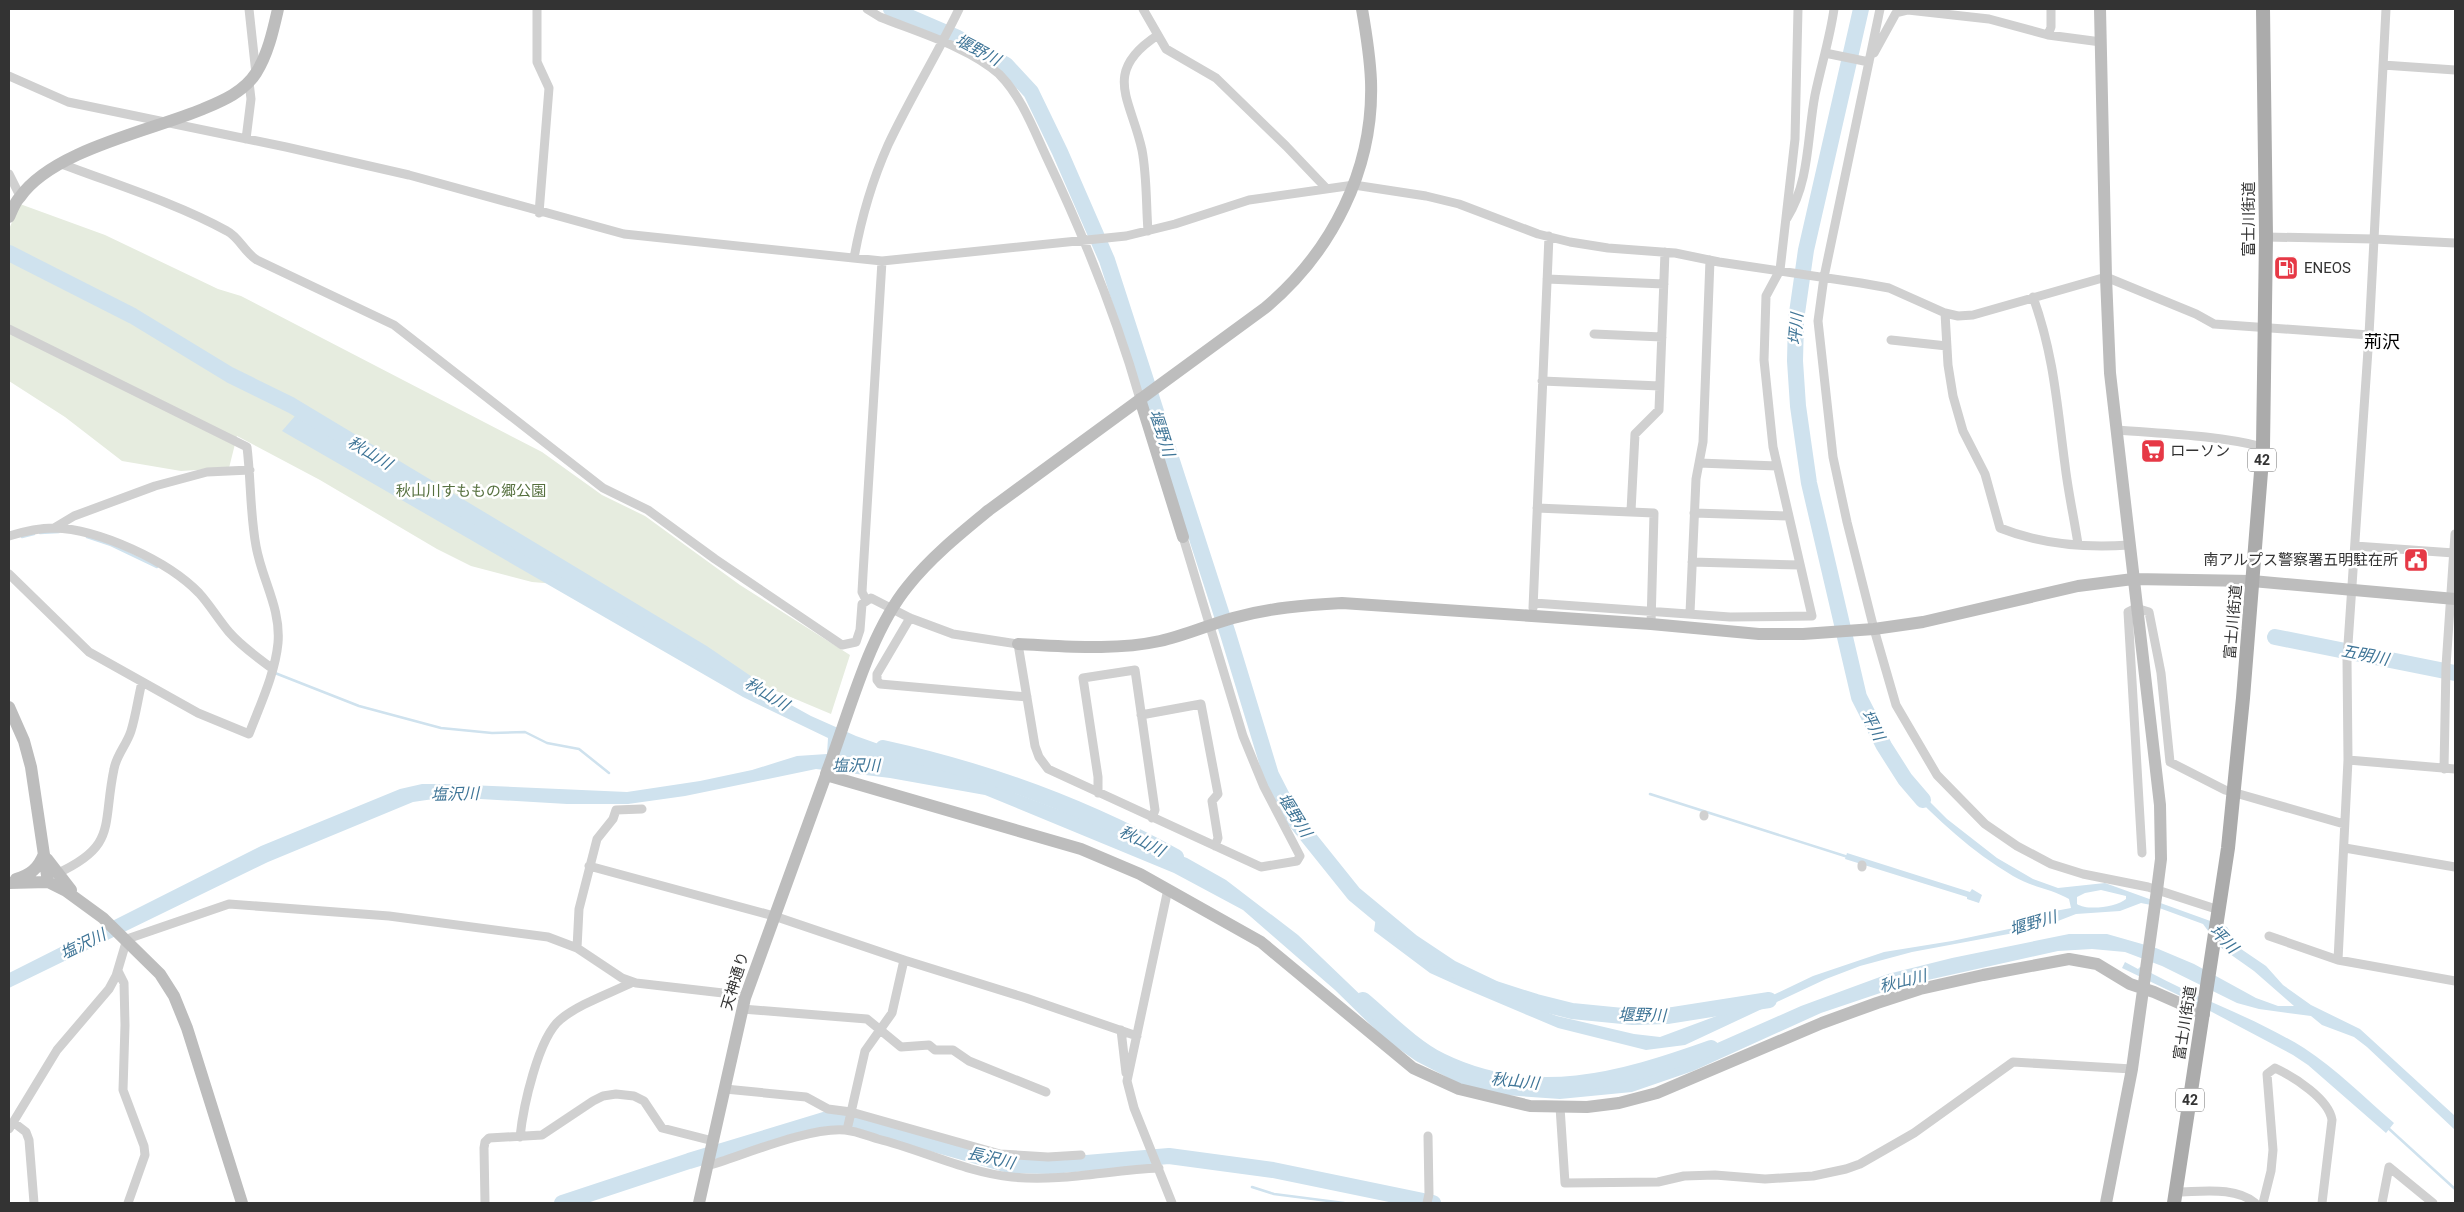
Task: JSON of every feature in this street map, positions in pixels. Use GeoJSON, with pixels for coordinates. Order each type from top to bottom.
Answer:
{"type":"FeatureCollection","features":[{"type":"Feature","properties":{"kind":"main road","name":"富士川街道"},"geometry":{"type":"LineString","coordinates":[[2175,1196],[2219,910],[2233,792],[2263,447],[2266,237],[2263,9]]}},
{"type":"Feature","properties":{"kind":"street"},"geometry":{"type":"LineString","coordinates":[[246,139],[252,78],[249,9]]}},
{"type":"Feature","properties":{"kind":"street"},"geometry":{"type":"LineString","coordinates":[[9,217],[20,196],[39,177],[60,163],[89,149],[168,123],[222,101],[252,78],[268,50],[278,9]]}},
{"type":"Feature","properties":{"kind":"street"},"geometry":{"type":"LineString","coordinates":[[537,9],[537,62],[549,88],[539,213]]}},
{"type":"Feature","properties":{"kind":"street"},"geometry":{"type":"LineString","coordinates":[[866,9],[880,17],[972,56],[997,73],[1010,86],[1026,114],[1086,241],[1122,336],[1211,625],[1243,736],[1264,787],[1300,856],[1297,861],[1261,867],[1048,769],[1039,757],[1018,644]]}},
{"type":"Feature","properties":{"kind":"street"},"geometry":{"type":"LineString","coordinates":[[854,258],[860,225],[888,145],[959,9]]}},
{"type":"Feature","properties":{"kind":"street"},"geometry":{"type":"LineString","coordinates":[[1143,9],[1166,49],[1175,56],[1216,78],[1231,91],[1326,188]]}},
{"type":"Feature","properties":{"kind":"street","name":"天神通り"},"geometry":{"type":"LineString","coordinates":[[699,1203],[744,1004],[868,658],[893,610],[908,586],[952,540],[989,510],[1265,308],[1288,288],[1314,259],[1331,232],[1354,185],[1368,135],[1371,80],[1362,9]]}},
{"type":"Feature","properties":{"kind":"street"},"geometry":{"type":"LineString","coordinates":[[60,163],[230,232],[249,255],[257,260],[394,325],[603,488],[648,510],[715,559],[842,644],[856,642],[860,630],[862,604],[871,598],[910,618],[953,634],[1018,644],[1084,646],[1135,645],[1160,641],[1254,613],[1292,606],[1342,603],[1533,610],[1651,610],[1730,617],[1812,616],[1773,447],[1764,360],[1766,296],[1780,270],[1795,139],[1798,9]]}},
{"type":"Feature","properties":{"kind":"street"},"geometry":{"type":"LineString","coordinates":[[1785,220],[1796,202],[1810,145],[1815,97],[1828,54],[1834,9]]}},
{"type":"Feature","properties":{"kind":"street"},"geometry":{"type":"LineString","coordinates":[[1880,9],[1866,61],[1821,277],[1818,321],[1833,456],[1874,630],[1896,705],[1937,775],[1985,824],[2017,846],[2051,864],[2157,890],[2219,910]]}},
{"type":"Feature","properties":{"kind":"street"},"geometry":{"type":"LineString","coordinates":[[2048,35],[2051,27],[2050,9]]}},
{"type":"Feature","properties":{"kind":"street"},"geometry":{"type":"LineString","coordinates":[[2100,9],[2110,373],[2160,805],[2161,859],[2132,1069],[2106,1203]]}},
{"type":"Feature","properties":{"kind":"street"},"geometry":{"type":"LineString","coordinates":[[2338,960],[2348,760],[2347,659],[2369,335],[2386,9]]}},
{"type":"Feature","properties":{"kind":"street"},"geometry":{"type":"LineString","coordinates":[[1866,61],[1896,13],[1908,10],[1989,19],[2048,35],[2101,42]]}},
{"type":"Feature","properties":{"kind":"street"},"geometry":{"type":"LineString","coordinates":[[1148,231],[1142,151],[1123,86],[1125,71],[1134,55],[1140,47],[1158,35]]}},
{"type":"Feature","properties":{"kind":"street"},"geometry":{"type":"LineString","coordinates":[[1828,54],[1866,61]]}},
{"type":"Feature","properties":{"kind":"street"},"geometry":{"type":"LineString","coordinates":[[2383,65],[2455,70]]}},
{"type":"Feature","properties":{"kind":"street"},"geometry":{"type":"LineString","coordinates":[[9,76],[68,102],[409,175],[539,213],[624,234],[882,260],[1106,239],[1148,231],[1249,200],[1354,185],[1426,196],[1459,204],[1549,236],[1608,248],[1665,252],[1889,288],[1945,313],[1973,315],[2106,277],[2196,314],[2214,324],[2369,335]]}},
{"type":"Feature","properties":{"kind":"street"},"geometry":{"type":"LineString","coordinates":[[9,174],[20,196]]}},
{"type":"Feature","properties":{"kind":"street"},"geometry":{"type":"LineString","coordinates":[[1533,610],[1549,236]]}},
{"type":"Feature","properties":{"kind":"street"},"geometry":{"type":"LineString","coordinates":[[2266,237],[2455,243]]}},
{"type":"Feature","properties":{"kind":"street"},"geometry":{"type":"LineString","coordinates":[[1631,511],[1635,434],[1659,410],[1665,252]]}},
{"type":"Feature","properties":{"kind":"street"},"geometry":{"type":"LineString","coordinates":[[866,600],[862,592],[882,260]]}},
{"type":"Feature","properties":{"kind":"street"},"geometry":{"type":"LineString","coordinates":[[1690,613],[1694,513],[1703,442],[1710,260]]}},
{"type":"Feature","properties":{"kind":"street"},"geometry":{"type":"LineString","coordinates":[[1547,280],[1664,284]]}},
{"type":"Feature","properties":{"kind":"street"},"geometry":{"type":"LineString","coordinates":[[2033,297],[2046,331],[2053,365],[2065,467],[2078,544]]}},
{"type":"Feature","properties":{"kind":"street"},"geometry":{"type":"LineString","coordinates":[[1945,313],[1953,396],[1963,431],[1985,474],[2000,528],[2024,538],[2078,544],[2129,545]]}},
{"type":"Feature","properties":{"kind":"street"},"geometry":{"type":"LineString","coordinates":[[9,329],[247,447],[256,548],[276,609],[279,625],[278,644],[273,669],[249,734],[198,713],[89,652],[9,574]]}},
{"type":"Feature","properties":{"kind":"street"},"geometry":{"type":"LineString","coordinates":[[1594,334],[1662,336]]}},
{"type":"Feature","properties":{"kind":"street"},"geometry":{"type":"LineString","coordinates":[[1891,340],[1947,346]]}},
{"type":"Feature","properties":{"kind":"street"},"geometry":{"type":"LineString","coordinates":[[1542,381],[1660,386]]}},
{"type":"Feature","properties":{"kind":"street"},"geometry":{"type":"LineString","coordinates":[[2117,430],[2205,436],[2236,440],[2263,447]]}},
{"type":"Feature","properties":{"kind":"street"},"geometry":{"type":"LineString","coordinates":[[1699,463],[1777,466]]}},
{"type":"Feature","properties":{"kind":"street"},"geometry":{"type":"LineString","coordinates":[[9,536],[54,528],[74,516],[155,486],[207,472],[250,470]]}},
{"type":"Feature","properties":{"kind":"street"},"geometry":{"type":"LineString","coordinates":[[1537,508],[1654,513],[1651,624]]}},
{"type":"Feature","properties":{"kind":"street"},"geometry":{"type":"LineString","coordinates":[[1694,513],[1789,516]]}},
{"type":"Feature","properties":{"kind":"street"},"geometry":{"type":"LineString","coordinates":[[54,528],[101,537],[167,567],[198,592],[228,631],[247,650],[273,669]]}},
{"type":"Feature","properties":{"kind":"street"},"geometry":{"type":"LineString","coordinates":[[2444,769],[2446,666],[2455,534]]}},
{"type":"Feature","properties":{"kind":"street"},"geometry":{"type":"LineString","coordinates":[[2355,546],[2454,553]]}},
{"type":"Feature","properties":{"kind":"street"},"geometry":{"type":"LineString","coordinates":[[1692,562],[1800,565]]}},
{"type":"Feature","properties":{"kind":"street"},"geometry":{"type":"LineString","coordinates":[[1533,610],[1759,634],[1831,633],[1874,630],[1923,622],[2078,586],[2133,580],[2252,581],[2353,592],[2452,599]]}},
{"type":"Feature","properties":{"kind":"street"},"geometry":{"type":"LineString","coordinates":[[2142,853],[2128,612],[2136,608],[2149,612],[2161,673],[2170,762],[2233,792],[2344,824]]}},
{"type":"Feature","properties":{"kind":"street"},"geometry":{"type":"LineString","coordinates":[[910,618],[877,674],[877,680],[880,684],[1027,697]]}},
{"type":"Feature","properties":{"kind":"street"},"geometry":{"type":"LineString","coordinates":[[1098,793],[1098,776],[1083,678],[1134,670],[1155,810],[1152,818]]}},
{"type":"Feature","properties":{"kind":"street"},"geometry":{"type":"LineString","coordinates":[[9,882],[52,878],[87,858],[102,839],[107,821],[114,767],[131,731],[142,682]]}},
{"type":"Feature","properties":{"kind":"street"},"geometry":{"type":"LineString","coordinates":[[1141,715],[1201,704],[1218,794],[1212,801],[1218,838],[1215,846]]}},
{"type":"Feature","properties":{"kind":"street"},"geometry":{"type":"LineString","coordinates":[[9,707],[24,741],[31,767],[44,854],[52,878],[124,936],[160,974],[174,996],[187,1028],[242,1203]]}},
{"type":"Feature","properties":{"kind":"street"},"geometry":{"type":"LineString","coordinates":[[2348,760],[2455,769]]}},
{"type":"Feature","properties":{"kind":"street"},"geometry":{"type":"LineString","coordinates":[[2137,764],[2149,763]]}},
{"type":"Feature","properties":{"kind":"street"},"geometry":{"type":"LineString","coordinates":[[826,774],[1081,849],[1140,874],[1261,942],[1414,1068],[1459,1089],[1530,1106],[1587,1107],[1619,1103],[1657,1093],[1822,1023],[1877,1003],[1920,989],[2032,964],[2069,959],[2084,960],[2097,964],[2130,984],[2143,984],[2204,1011]]}},
{"type":"Feature","properties":{"kind":"street"},"geometry":{"type":"LineString","coordinates":[[577,948],[579,909],[597,839],[613,819],[616,810],[642,809]]}},
{"type":"Feature","properties":{"kind":"street"},"geometry":{"type":"LineString","coordinates":[[2345,848],[2455,868]]}},
{"type":"Feature","properties":{"kind":"street"},"geometry":{"type":"LineString","coordinates":[[9,882],[29,875],[40,865],[44,854]]}},
{"type":"Feature","properties":{"kind":"street"},"geometry":{"type":"LineString","coordinates":[[589,866],[774,916],[1137,1036]]}},
{"type":"Feature","properties":{"kind":"street"},"geometry":{"type":"LineString","coordinates":[[1127,1081],[1168,889]]}},
{"type":"Feature","properties":{"kind":"street"},"geometry":{"type":"LineString","coordinates":[[124,936],[213,908],[243,904],[389,916],[539,936],[560,940],[577,948],[622,978],[633,982],[723,993],[744,1004],[867,1019],[881,1028],[901,1047],[930,1046],[935,1050],[953,1050],[969,1061],[1046,1092]]}},
{"type":"Feature","properties":{"kind":"street"},"geometry":{"type":"LineString","coordinates":[[34,1203],[29,1140],[26,1132],[11,1126],[57,1050],[109,989],[118,972],[124,936]]}},
{"type":"Feature","properties":{"kind":"street"},"geometry":{"type":"LineString","coordinates":[[2269,936],[2338,960],[2455,980]]}},
{"type":"Feature","properties":{"kind":"street"},"geometry":{"type":"LineString","coordinates":[[847,1130],[865,1051],[892,1013],[904,960]]}},
{"type":"Feature","properties":{"kind":"street"},"geometry":{"type":"LineString","coordinates":[[118,972],[124,983],[124,1097],[144,1146],[145,1155],[128,1203]]}},
{"type":"Feature","properties":{"kind":"street"},"geometry":{"type":"LineString","coordinates":[[520,1137],[526,1102],[550,1030],[562,1018],[633,982]]}},
{"type":"Feature","properties":{"kind":"street"},"geometry":{"type":"LineString","coordinates":[[1121,1030],[1127,1081],[1134,1108],[1172,1203]]}},
{"type":"Feature","properties":{"kind":"street"},"geometry":{"type":"LineString","coordinates":[[1560,1107],[1565,1183],[1658,1182],[1684,1176],[1715,1175],[1765,1180],[1813,1176],[1860,1164],[1914,1133],[2013,1062],[2132,1069]]}},
{"type":"Feature","properties":{"kind":"street"},"geometry":{"type":"LineString","coordinates":[[2263,1203],[2271,1171],[2273,1150],[2267,1074],[2275,1068],[2290,1075],[2326,1104],[2331,1112],[2332,1120],[2322,1203]]}},
{"type":"Feature","properties":{"kind":"street"},"geometry":{"type":"LineString","coordinates":[[724,1089],[806,1097],[828,1109],[851,1113],[1000,1154],[1048,1157],[1081,1155]]}},
{"type":"Feature","properties":{"kind":"street"},"geometry":{"type":"LineString","coordinates":[[485,1203],[485,1142],[489,1138],[542,1135],[592,1101],[603,1096],[616,1094],[634,1096],[644,1101],[662,1128],[712,1144]]}},
{"type":"Feature","properties":{"kind":"street"},"geometry":{"type":"LineString","coordinates":[[707,1166],[809,1134],[829,1130],[847,1130],[914,1148],[987,1174],[1042,1179],[1130,1169],[1159,1168]]}},
{"type":"Feature","properties":{"kind":"street"},"geometry":{"type":"LineString","coordinates":[[1427,1203],[1429,1194],[1428,1136]]}},
{"type":"Feature","properties":{"kind":"street"},"geometry":{"type":"LineString","coordinates":[[2382,1203],[2389,1167],[2433,1203]]}},
{"type":"Feature","properties":{"kind":"street"},"geometry":{"type":"LineString","coordinates":[[2175,1196],[2232,1192],[2247,1196],[2255,1203]]}},
{"type":"Feature","properties":{"kind":"green space","name":"秋山川すももの郷公園"},"geometry":{"type":"Polygon","coordinates":[[[20,204],[105,235],[218,289],[241,296],[542,452],[602,495],[645,516],[740,585],[850,655],[831,714],[755,682],[700,646],[603,588],[532,582],[471,566],[437,549],[320,480],[237,436],[229,468],[181,471],[122,461],[65,417],[9,381],[9,229],[20,204]]]}},
{"type":"Feature","properties":{"kind":"water","name":"塩沢川"},"geometry":{"type":"Polygon","coordinates":[[[295,416],[669,638],[811,716],[856,736],[991,784],[1187,858],[1226,880],[1298,935],[1418,1050],[1465,1076],[1507,1085],[1559,1090],[1638,1078],[1801,1006],[1888,974],[1952,958],[2069,934],[2107,934],[2156,948],[2194,964],[2256,998],[2278,1006],[2294,1006],[2254,971],[2220,947],[2203,924],[2141,903],[2120,911],[2076,914],[2040,928],[1912,952],[1860,966],[1826,979],[1685,1045],[1646,1050],[1558,1028],[1461,987],[1430,973],[1374,931],[1376,917],[1425,955],[1461,976],[1519,1002],[1557,1016],[1634,1034],[1660,1037],[1773,995],[1813,976],[1884,952],[1952,941],[2037,923],[2055,911],[2071,908],[2069,899],[2020,880],[1969,846],[1904,785],[1911,783],[1947,819],[1997,858],[2033,879],[2058,888],[2105,883],[2227,927],[2241,949],[2266,966],[2283,985],[2311,1005],[2360,1029],[2455,1116],[2455,1130],[2354,1037],[2322,1025],[2311,1016],[2259,1009],[2237,1003],[2162,966],[2125,952],[2092,949],[2058,951],[1901,986],[1821,1013],[1693,1071],[1632,1092],[1560,1099],[1505,1095],[1464,1086],[1416,1061],[1385,1039],[1335,990],[1243,910],[1174,873],[985,795],[890,778],[816,769],[685,796],[628,804],[567,804],[447,797],[413,802],[268,862],[9,988],[9,973],[261,846],[400,789],[422,784],[445,784],[627,792],[700,781],[752,770],[797,756],[827,754],[828,738],[743,697],[282,431],[295,416]],[[2101,890],[2085,893],[2077,897],[2077,904],[2095,908],[2109,906],[2122,902],[2126,899],[2126,896],[2101,890]]]}},
{"type":"Feature","properties":{"kind":"water"},"geometry":{"type":"Polygon","coordinates":[[[1847,853],[1970,892],[1972,889],[1982,895],[1979,903],[1967,899],[1967,897],[1845,859],[1847,853]]]}},
{"type":"Feature","properties":{"kind":"water"},"geometry":{"type":"Polygon","coordinates":[[[2125,962],[2138,969],[2140,967],[2264,1026],[2304,1048],[2339,1074],[2394,1123],[2386,1133],[2308,1065],[2293,1055],[2195,1003],[2122,968],[2125,962]]]}},
{"type":"Feature","properties":{"kind":"waterway","name":"堰野川"},"geometry":{"type":"LineString","coordinates":[[891,9],[956,37],[1006,65],[1031,92],[1060,152],[1107,260],[1228,634],[1271,775],[1293,818],[1354,894],[1412,942],[1451,968],[1495,989],[1536,1002],[1572,1011],[1633,1017],[1667,1016],[1769,1000]]}},
{"type":"Feature","properties":{"kind":"waterway","name":"坪川"},"geometry":{"type":"LineString","coordinates":[[1861,9],[1806,250],[1796,320],[1795,361],[1798,406],[1809,483],[1859,697],[1884,746],[1905,779],[1923,800]]}},
{"type":"Feature","properties":{"kind":"waterway","name":"秋山川"},"geometry":{"type":"LineString","coordinates":[[9,253],[133,316],[230,375],[291,405],[703,653],[747,683]]}},
{"type":"Feature","properties":{"kind":"waterway"},"geometry":{"type":"LineString","coordinates":[[40,533],[59,532]]}},
{"type":"Feature","properties":{"kind":"waterway"},"geometry":{"type":"LineString","coordinates":[[22,537],[34,534]]}},
{"type":"Feature","properties":{"kind":"waterway"},"geometry":{"type":"LineString","coordinates":[[87,537],[111,545],[157,567]]}},
{"type":"Feature","properties":{"kind":"waterway","name":"五明川"},"geometry":{"type":"LineString","coordinates":[[2275,637],[2455,673]]}},
{"type":"Feature","properties":{"kind":"waterway"},"geometry":{"type":"LineString","coordinates":[[275,673],[359,706],[441,728],[492,733],[525,732],[547,743],[579,749],[609,773]]}},
{"type":"Feature","properties":{"kind":"waterway","name":"秋山川"},"geometry":{"type":"LineString","coordinates":[[883,748],[959,767],[1033,792],[1106,822],[1176,857]]}},
{"type":"Feature","properties":{"kind":"waterway"},"geometry":{"type":"LineString","coordinates":[[1650,794],[1848,857]]}},
{"type":"Feature","properties":{"kind":"waterway","name":"秋山川"},"geometry":{"type":"LineString","coordinates":[[1363,1000],[1410,1041],[1441,1061],[1475,1075],[1509,1082],[1543,1085],[1577,1083],[1610,1078],[1644,1070],[1711,1048]]}},
{"type":"Feature","properties":{"kind":"waterway","name":"長沢川"},"geometry":{"type":"LineString","coordinates":[[562,1203],[689,1161],[831,1118],[860,1123],[1009,1165],[1051,1166],[1169,1156],[1273,1170],[1433,1203]]}},
{"type":"Feature","properties":{"kind":"waterway"},"geometry":{"type":"LineString","coordinates":[[2387,1127],[2455,1189]]}},
{"type":"Feature","properties":{"kind":"waterway"},"geometry":{"type":"LineString","coordinates":[[1252,1187],[1274,1194],[1344,1203]]}},
{"type":"Feature","properties":{"kind":"place","name":"ENEOS"},"geometry":{"type":"Point","coordinates":[2286,268]}},
{"type":"Feature","properties":{"kind":"place","name":"ローソン"},"geometry":{"type":"Point","coordinates":[2153,451]}},
{"type":"Feature","properties":{"kind":"place","name":"南アルプス警察署五明駐在所"},"geometry":{"type":"Point","coordinates":[2416,560]}},
{"type":"Feature","properties":{"kind":"district","name":"荊沢"},"geometry":{"type":"Point","coordinates":[2382,341]}}]}
